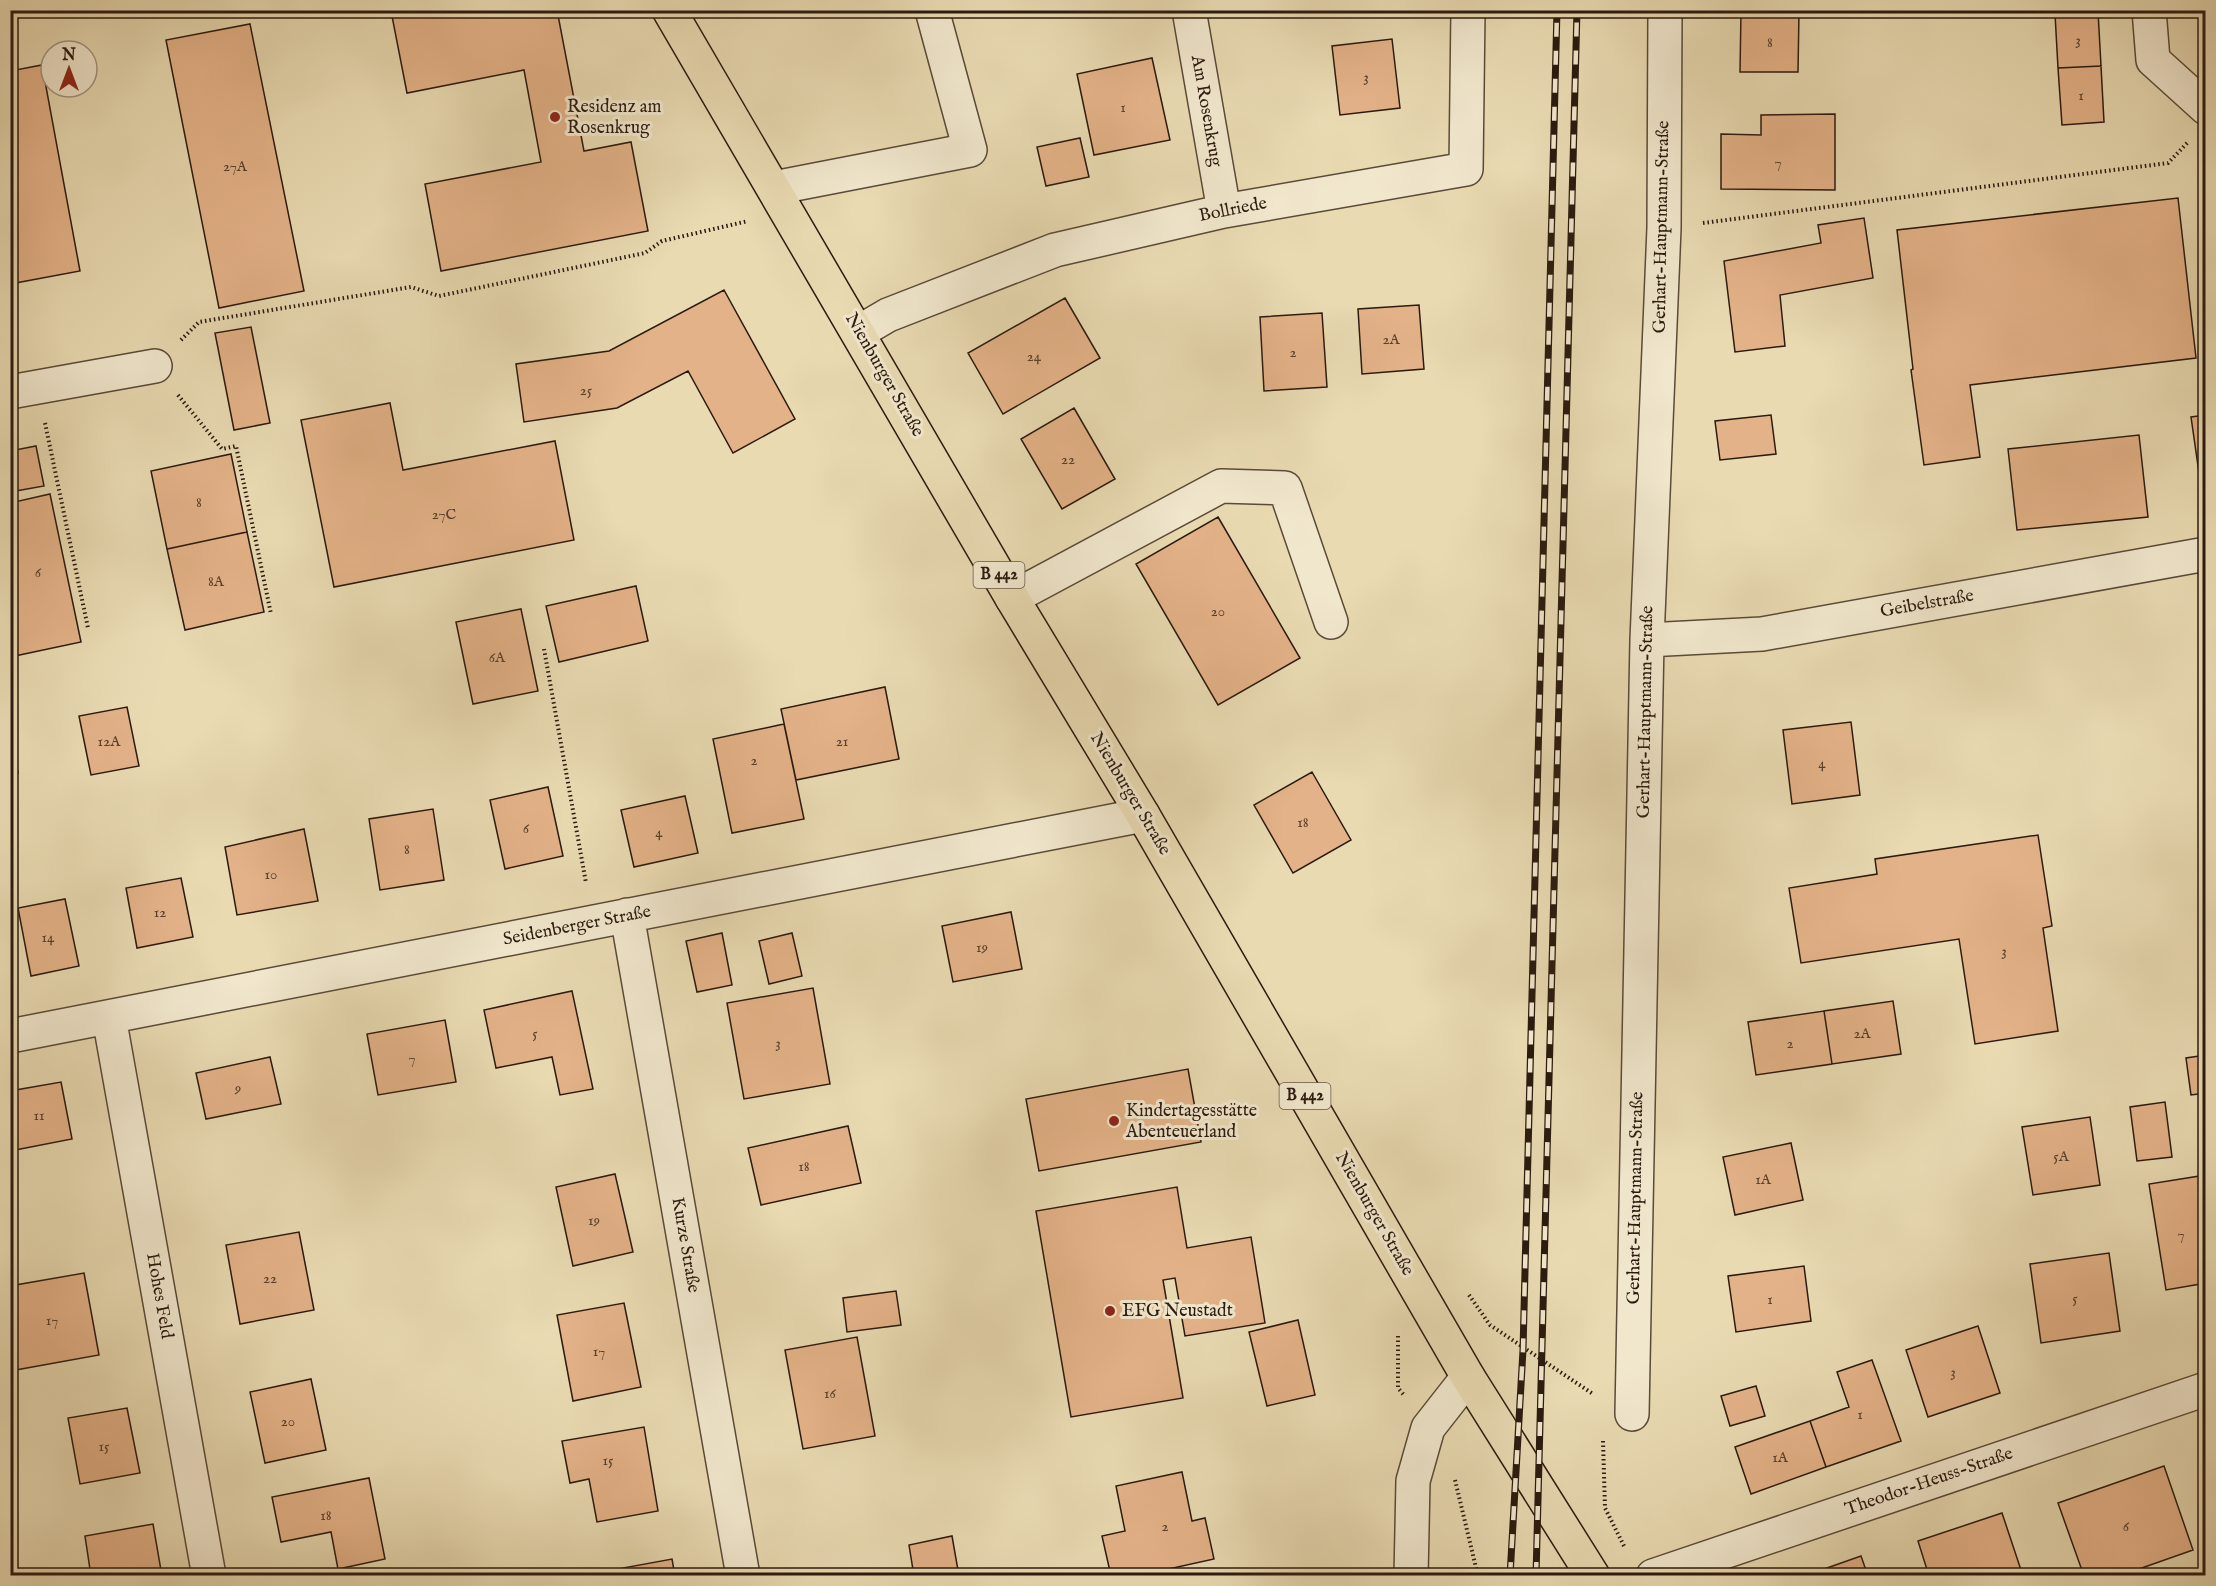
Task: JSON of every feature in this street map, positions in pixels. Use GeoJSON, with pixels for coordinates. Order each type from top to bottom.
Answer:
{"type":"FeatureCollection","features":[{"type":"Feature","properties":{"kind":"main road","name":"Nienburger Straße"},"geometry":{"type":"LineString","coordinates":[[669,10],[859,332],[1012,598],[1143,815],[1468,1377],[1593,1575]]}},
{"type":"Feature","properties":{"kind":"street"},"geometry":{"type":"LineString","coordinates":[[780,200],[970,150],[932,10]]}},
{"type":"Feature","properties":{"kind":"street","name":"Am Rosenkrug"},"geometry":{"type":"LineString","coordinates":[[1189,10],[1224,211]]}},
{"type":"Feature","properties":{"kind":"street","name":"Bollriede"},"geometry":{"type":"LineString","coordinates":[[859,332],[888,315],[1055,250],[1224,211],[1466,169],[1468,10]]}},
{"type":"Feature","properties":{"kind":"street","name":"Gerhart-Hauptmann-Straße"},"geometry":{"type":"LineString","coordinates":[[1632,1414],[1647,640],[1664,228],[1665,10]]}},
{"type":"Feature","properties":{"kind":"street"},"geometry":{"type":"LineString","coordinates":[[2149,10],[2153,60],[2205,108]]}},
{"type":"Feature","properties":{"kind":"street"},"geometry":{"type":"LineString","coordinates":[[24,390],[155,366]]}},
{"type":"Feature","properties":{"kind":"street"},"geometry":{"type":"LineString","coordinates":[[1012,598],[1221,486],[1285,488],[1330,622]]}},
{"type":"Feature","properties":{"kind":"street","name":"Geibelstraße"},"geometry":{"type":"LineString","coordinates":[[1647,640],[1762,634],[2205,554]]}},
{"type":"Feature","properties":{"kind":"street","name":"Seidenberger Straße"},"geometry":{"type":"LineString","coordinates":[[10,1036],[1143,815]]}},
{"type":"Feature","properties":{"kind":"street","name":"Kurze Straße"},"geometry":{"type":"LineString","coordinates":[[627,915],[743,1575]]}},
{"type":"Feature","properties":{"kind":"street","name":"Hohes Feld"},"geometry":{"type":"LineString","coordinates":[[110,1017],[209,1575]]}},
{"type":"Feature","properties":{"kind":"street"},"geometry":{"type":"LineString","coordinates":[[1412,1575],[1413,1481],[1428,1428],[1468,1377]]}},
{"type":"Feature","properties":{"kind":"street","name":"Theodor-Heuss-Straße"},"geometry":{"type":"LineString","coordinates":[[1653,1575],[2205,1389]]}},
{"type":"Feature","properties":{"kind":"path"},"geometry":{"type":"LineString","coordinates":[[1664,228],[2168,163],[2190,139]]}},
{"type":"Feature","properties":{"kind":"path"},"geometry":{"type":"LineString","coordinates":[[271,614],[236,446],[222,448],[155,366],[199,322],[411,287],[439,296],[645,253],[662,241],[780,200]]}},
{"type":"Feature","properties":{"kind":"path"},"geometry":{"type":"LineString","coordinates":[[24,390],[88,628]]}},
{"type":"Feature","properties":{"kind":"path"},"geometry":{"type":"LineString","coordinates":[[544,649],[593,922]]}},
{"type":"Feature","properties":{"kind":"building","name":"Residenz am Rosenkrug"},"geometry":{"type":"Polygon","coordinates":[[[557,10],[584,151],[631,142],[648,231],[441,271],[425,184],[541,162],[524,70],[407,93],[391,11],[557,10]]]}},
{"type":"Feature","properties":{"kind":"building"},"geometry":{"type":"Polygon","coordinates":[[[1741,10],[1799,10],[1799,12],[1741,12],[1741,10]]]}},
{"type":"Feature","properties":{"kind":"building"},"geometry":{"type":"Polygon","coordinates":[[[2098,11],[2101,66],[2058,68],[2055,14],[2098,11]]]}},
{"type":"Feature","properties":{"kind":"building"},"geometry":{"type":"Polygon","coordinates":[[[1741,12],[1799,12],[1798,72],[1740,72],[1741,12]]]}},
{"type":"Feature","properties":{"kind":"building"},"geometry":{"type":"Polygon","coordinates":[[[250,24],[304,291],[219,308],[166,40],[250,24]]]}},
{"type":"Feature","properties":{"kind":"building"},"geometry":{"type":"Polygon","coordinates":[[[1392,39],[1400,108],[1340,115],[1332,46],[1392,39]]]}},
{"type":"Feature","properties":{"kind":"building"},"geometry":{"type":"Polygon","coordinates":[[[1152,58],[1170,140],[1094,155],[1077,74],[1152,58]]]}},
{"type":"Feature","properties":{"kind":"building"},"geometry":{"type":"Polygon","coordinates":[[[39,66],[39,99],[48,99],[80,271],[10,284],[10,71],[39,66]]]}},
{"type":"Feature","properties":{"kind":"building"},"geometry":{"type":"Polygon","coordinates":[[[2101,66],[2104,122],[2062,125],[2058,68],[2101,66]]]}},
{"type":"Feature","properties":{"kind":"building"},"geometry":{"type":"Polygon","coordinates":[[[1835,114],[1835,190],[1721,189],[1721,134],[1761,135],[1761,115],[1835,114]]]}},
{"type":"Feature","properties":{"kind":"building"},"geometry":{"type":"Polygon","coordinates":[[[1080,138],[1089,177],[1046,186],[1037,147],[1080,138]]]}},
{"type":"Feature","properties":{"kind":"building"},"geometry":{"type":"Polygon","coordinates":[[[2178,198],[2196,358],[1970,385],[1980,457],[1924,465],[1911,370],[1913,369],[1897,230],[2178,198]]]}},
{"type":"Feature","properties":{"kind":"building"},"geometry":{"type":"Polygon","coordinates":[[[1864,218],[1873,278],[1780,295],[1785,346],[1735,352],[1724,261],[1821,243],[1818,225],[1864,218]]]}},
{"type":"Feature","properties":{"kind":"building"},"geometry":{"type":"Polygon","coordinates":[[[724,290],[795,419],[733,453],[688,371],[617,408],[524,422],[516,364],[609,351],[724,290]]]}},
{"type":"Feature","properties":{"kind":"building"},"geometry":{"type":"Polygon","coordinates":[[[1065,298],[1100,358],[1003,414],[968,353],[1065,298]]]}},
{"type":"Feature","properties":{"kind":"building"},"geometry":{"type":"Polygon","coordinates":[[[1419,305],[1424,369],[1362,374],[1358,309],[1419,305]]]}},
{"type":"Feature","properties":{"kind":"building"},"geometry":{"type":"Polygon","coordinates":[[[1322,313],[1327,387],[1264,391],[1260,317],[1322,313]]]}},
{"type":"Feature","properties":{"kind":"building"},"geometry":{"type":"Polygon","coordinates":[[[251,327],[270,423],[234,430],[215,333],[251,327]]]}},
{"type":"Feature","properties":{"kind":"building"},"geometry":{"type":"Polygon","coordinates":[[[390,403],[403,470],[555,441],[574,540],[334,587],[301,420],[390,403]]]}},
{"type":"Feature","properties":{"kind":"building"},"geometry":{"type":"Polygon","coordinates":[[[1074,408],[1115,479],[1062,509],[1021,439],[1074,408]]]}},
{"type":"Feature","properties":{"kind":"building"},"geometry":{"type":"Polygon","coordinates":[[[1771,415],[1776,454],[1720,460],[1715,421],[1771,415]]]}},
{"type":"Feature","properties":{"kind":"building"},"geometry":{"type":"Polygon","coordinates":[[[2206,415],[2206,487],[2201,487],[2191,417],[2206,415]]]}},
{"type":"Feature","properties":{"kind":"building"},"geometry":{"type":"Polygon","coordinates":[[[2139,435],[2148,517],[2017,530],[2008,449],[2139,435]]]}},
{"type":"Feature","properties":{"kind":"building"},"geometry":{"type":"Polygon","coordinates":[[[36,446],[44,486],[10,492],[10,451],[36,446]]]}},
{"type":"Feature","properties":{"kind":"building"},"geometry":{"type":"Polygon","coordinates":[[[231,454],[247,532],[167,549],[151,471],[231,454]]]}},
{"type":"Feature","properties":{"kind":"building"},"geometry":{"type":"Polygon","coordinates":[[[50,494],[81,642],[10,657],[10,503],[50,494]]]}},
{"type":"Feature","properties":{"kind":"building"},"geometry":{"type":"Polygon","coordinates":[[[1218,517],[1300,658],[1218,705],[1136,564],[1218,517]]]}},
{"type":"Feature","properties":{"kind":"building"},"geometry":{"type":"Polygon","coordinates":[[[247,532],[264,612],[185,630],[167,549],[247,532]]]}},
{"type":"Feature","properties":{"kind":"building"},"geometry":{"type":"Polygon","coordinates":[[[636,586],[648,641],[559,662],[546,606],[636,586]]]}},
{"type":"Feature","properties":{"kind":"building"},"geometry":{"type":"Polygon","coordinates":[[[521,609],[538,691],[473,704],[456,622],[521,609]]]}},
{"type":"Feature","properties":{"kind":"building"},"geometry":{"type":"Polygon","coordinates":[[[885,687],[899,759],[796,780],[781,709],[885,687]]]}},
{"type":"Feature","properties":{"kind":"building"},"geometry":{"type":"Polygon","coordinates":[[[127,707],[139,766],[91,775],[79,716],[127,707]]]}},
{"type":"Feature","properties":{"kind":"building"},"geometry":{"type":"Polygon","coordinates":[[[1851,722],[1860,795],[1792,804],[1783,730],[1851,722]]]}},
{"type":"Feature","properties":{"kind":"building"},"geometry":{"type":"Polygon","coordinates":[[[784,724],[804,819],[732,833],[713,739],[784,724]]]}},
{"type":"Feature","properties":{"kind":"building"},"geometry":{"type":"Polygon","coordinates":[[[10,731],[18,773],[10,774],[10,731]]]}},
{"type":"Feature","properties":{"kind":"building"},"geometry":{"type":"Polygon","coordinates":[[[1312,772],[1351,840],[1293,873],[1254,805],[1312,772]]]}},
{"type":"Feature","properties":{"kind":"building"},"geometry":{"type":"Polygon","coordinates":[[[548,787],[563,856],[505,869],[490,800],[548,787]]]}},
{"type":"Feature","properties":{"kind":"building"},"geometry":{"type":"Polygon","coordinates":[[[685,796],[698,853],[634,867],[621,810],[685,796]]]}},
{"type":"Feature","properties":{"kind":"building"},"geometry":{"type":"Polygon","coordinates":[[[433,809],[444,880],[380,890],[369,819],[433,809]]]}},
{"type":"Feature","properties":{"kind":"building"},"geometry":{"type":"Polygon","coordinates":[[[304,829],[318,901],[237,915],[225,847],[304,829]]]}},
{"type":"Feature","properties":{"kind":"building"},"geometry":{"type":"Polygon","coordinates":[[[2038,835],[2052,926],[2043,928],[2058,1031],[1975,1044],[1959,939],[1801,963],[1789,888],[1877,874],[1875,859],[2038,835]]]}},
{"type":"Feature","properties":{"kind":"building"},"geometry":{"type":"Polygon","coordinates":[[[181,878],[193,937],[137,948],[126,888],[181,878]]]}},
{"type":"Feature","properties":{"kind":"building"},"geometry":{"type":"Polygon","coordinates":[[[65,899],[79,966],[31,976],[18,908],[65,899]]]}},
{"type":"Feature","properties":{"kind":"building"},"geometry":{"type":"Polygon","coordinates":[[[1011,912],[1022,969],[953,982],[942,926],[1011,912]]]}},
{"type":"Feature","properties":{"kind":"building"},"geometry":{"type":"Polygon","coordinates":[[[722,933],[732,985],[697,992],[686,941],[722,933]]]}},
{"type":"Feature","properties":{"kind":"building"},"geometry":{"type":"Polygon","coordinates":[[[792,933],[802,976],[769,984],[759,941],[792,933]]]}},
{"type":"Feature","properties":{"kind":"building"},"geometry":{"type":"Polygon","coordinates":[[[813,988],[830,1084],[744,1099],[727,1003],[813,988]]]}},
{"type":"Feature","properties":{"kind":"building"},"geometry":{"type":"Polygon","coordinates":[[[572,991],[593,1089],[560,1095],[552,1057],[496,1068],[484,1010],[572,991]]]}},
{"type":"Feature","properties":{"kind":"building"},"geometry":{"type":"Polygon","coordinates":[[[1893,1001],[1901,1054],[1832,1064],[1824,1011],[1893,1001]]]}},
{"type":"Feature","properties":{"kind":"building"},"geometry":{"type":"Polygon","coordinates":[[[1824,1011],[1832,1064],[1756,1075],[1748,1022],[1824,1011]]]}},
{"type":"Feature","properties":{"kind":"building"},"geometry":{"type":"Polygon","coordinates":[[[445,1020],[456,1082],[378,1095],[367,1034],[445,1020]]]}},
{"type":"Feature","properties":{"kind":"building"},"geometry":{"type":"Polygon","coordinates":[[[2206,1055],[2206,1093],[2191,1095],[2186,1058],[2206,1055]]]}},
{"type":"Feature","properties":{"kind":"building"},"geometry":{"type":"Polygon","coordinates":[[[270,1057],[281,1104],[206,1119],[196,1073],[270,1057]]]}},
{"type":"Feature","properties":{"kind":"building","name":"Kindertagesstätte Abenteuerland"},"geometry":{"type":"Polygon","coordinates":[[[1188,1069],[1201,1142],[1039,1171],[1026,1099],[1188,1069]]]}},
{"type":"Feature","properties":{"kind":"building"},"geometry":{"type":"Polygon","coordinates":[[[61,1082],[72,1139],[10,1151],[10,1091],[61,1082]]]}},
{"type":"Feature","properties":{"kind":"building"},"geometry":{"type":"Polygon","coordinates":[[[2165,1102],[2172,1157],[2137,1161],[2130,1107],[2165,1102]]]}},
{"type":"Feature","properties":{"kind":"building"},"geometry":{"type":"Polygon","coordinates":[[[2090,1117],[2100,1185],[2033,1195],[2022,1127],[2090,1117]]]}},
{"type":"Feature","properties":{"kind":"building"},"geometry":{"type":"Polygon","coordinates":[[[848,1126],[861,1183],[761,1205],[748,1148],[848,1126]]]}},
{"type":"Feature","properties":{"kind":"building"},"geometry":{"type":"Polygon","coordinates":[[[1791,1143],[1803,1200],[1735,1215],[1723,1157],[1791,1143]]]}},
{"type":"Feature","properties":{"kind":"building"},"geometry":{"type":"Polygon","coordinates":[[[615,1174],[633,1252],[573,1266],[556,1187],[615,1174]]]}},
{"type":"Feature","properties":{"kind":"building"},"geometry":{"type":"Polygon","coordinates":[[[2206,1175],[2206,1283],[2166,1290],[2149,1184],[2206,1175]]]}},
{"type":"Feature","properties":{"kind":"building","name":"EFG Neustadt"},"geometry":{"type":"Polygon","coordinates":[[[1177,1187],[1187,1248],[1251,1237],[1265,1323],[1185,1336],[1175,1278],[1163,1280],[1183,1398],[1071,1417],[1036,1211],[1177,1187]]]}},
{"type":"Feature","properties":{"kind":"building"},"geometry":{"type":"Polygon","coordinates":[[[299,1232],[314,1310],[240,1324],[226,1245],[299,1232]]]}},
{"type":"Feature","properties":{"kind":"building"},"geometry":{"type":"Polygon","coordinates":[[[2109,1253],[2120,1331],[2041,1343],[2030,1264],[2109,1253]]]}},
{"type":"Feature","properties":{"kind":"building"},"geometry":{"type":"Polygon","coordinates":[[[1804,1266],[1811,1321],[1736,1332],[1728,1276],[1804,1266]]]}},
{"type":"Feature","properties":{"kind":"building"},"geometry":{"type":"Polygon","coordinates":[[[84,1273],[99,1355],[10,1371],[10,1286],[84,1273]]]}},
{"type":"Feature","properties":{"kind":"building"},"geometry":{"type":"Polygon","coordinates":[[[896,1291],[901,1325],[847,1332],[843,1298],[896,1291]]]}},
{"type":"Feature","properties":{"kind":"building"},"geometry":{"type":"Polygon","coordinates":[[[624,1303],[641,1387],[573,1401],[557,1315],[624,1303]]]}},
{"type":"Feature","properties":{"kind":"building"},"geometry":{"type":"Polygon","coordinates":[[[1298,1320],[1315,1395],[1267,1406],[1249,1332],[1298,1320]]]}},
{"type":"Feature","properties":{"kind":"building"},"geometry":{"type":"Polygon","coordinates":[[[1978,1326],[2000,1393],[1928,1417],[1906,1350],[1978,1326]]]}},
{"type":"Feature","properties":{"kind":"building"},"geometry":{"type":"Polygon","coordinates":[[[857,1337],[875,1436],[803,1449],[785,1350],[857,1337]]]}},
{"type":"Feature","properties":{"kind":"building"},"geometry":{"type":"Polygon","coordinates":[[[1872,1360],[1901,1441],[1826,1467],[1810,1421],[1849,1407],[1837,1372],[1872,1360]]]}},
{"type":"Feature","properties":{"kind":"building"},"geometry":{"type":"Polygon","coordinates":[[[311,1379],[326,1450],[265,1463],[250,1392],[311,1379]]]}},
{"type":"Feature","properties":{"kind":"building"},"geometry":{"type":"Polygon","coordinates":[[[1756,1386],[1765,1416],[1730,1426],[1721,1396],[1756,1386]]]}},
{"type":"Feature","properties":{"kind":"building"},"geometry":{"type":"Polygon","coordinates":[[[127,1408],[140,1473],[80,1484],[68,1418],[127,1408]]]}},
{"type":"Feature","properties":{"kind":"building"},"geometry":{"type":"Polygon","coordinates":[[[1810,1421],[1826,1467],[1751,1494],[1735,1447],[1810,1421]]]}},
{"type":"Feature","properties":{"kind":"building"},"geometry":{"type":"Polygon","coordinates":[[[644,1427],[658,1511],[597,1522],[589,1479],[570,1483],[562,1441],[644,1427]]]}},
{"type":"Feature","properties":{"kind":"building"},"geometry":{"type":"Polygon","coordinates":[[[2164,1466],[2193,1550],[2119,1576],[2084,1576],[2058,1503],[2164,1466]]]}},
{"type":"Feature","properties":{"kind":"building"},"geometry":{"type":"Polygon","coordinates":[[[1182,1472],[1192,1521],[1205,1518],[1214,1559],[1137,1576],[1111,1576],[1102,1536],[1125,1531],[1116,1486],[1182,1472]]]}},
{"type":"Feature","properties":{"kind":"building"},"geometry":{"type":"Polygon","coordinates":[[[369,1478],[385,1559],[338,1569],[331,1532],[281,1542],[272,1497],[369,1478]]]}},
{"type":"Feature","properties":{"kind":"building"},"geometry":{"type":"Polygon","coordinates":[[[2002,1513],[2023,1576],[1929,1576],[1918,1541],[2002,1513]]]}},
{"type":"Feature","properties":{"kind":"building"},"geometry":{"type":"Polygon","coordinates":[[[153,1524],[162,1576],[91,1576],[85,1536],[153,1524]]]}},
{"type":"Feature","properties":{"kind":"building"},"geometry":{"type":"Polygon","coordinates":[[[952,1536],[959,1576],[914,1576],[909,1545],[952,1536]]]}},
{"type":"Feature","properties":{"kind":"building"},"geometry":{"type":"Polygon","coordinates":[[[1861,1556],[1868,1576],[1811,1576],[1810,1574],[1861,1556]]]}},
{"type":"Feature","properties":{"kind":"building"},"geometry":{"type":"Polygon","coordinates":[[[672,1559],[675,1576],[602,1576],[601,1572],[672,1559]]]}},
{"type":"Feature","properties":{"kind":"railway"},"geometry":{"type":"LineString","coordinates":[[1510,1576],[1523,1350],[1557,10]]}},
{"type":"Feature","properties":{"kind":"railway"},"geometry":{"type":"LineString","coordinates":[[1536,1576],[1577,10]]}},
{"type":"Feature","properties":{"kind":"place","name":"Residenz am Rosenkrug"},"geometry":{"type":"Point","coordinates":[555,117]}},
{"type":"Feature","properties":{"kind":"place","name":"Kindertagesstätte Abenteuerland"},"geometry":{"type":"Point","coordinates":[1114,1121]}},
{"type":"Feature","properties":{"kind":"place","name":"EFG Neustadt"},"geometry":{"type":"Point","coordinates":[1110,1311]}}]}
